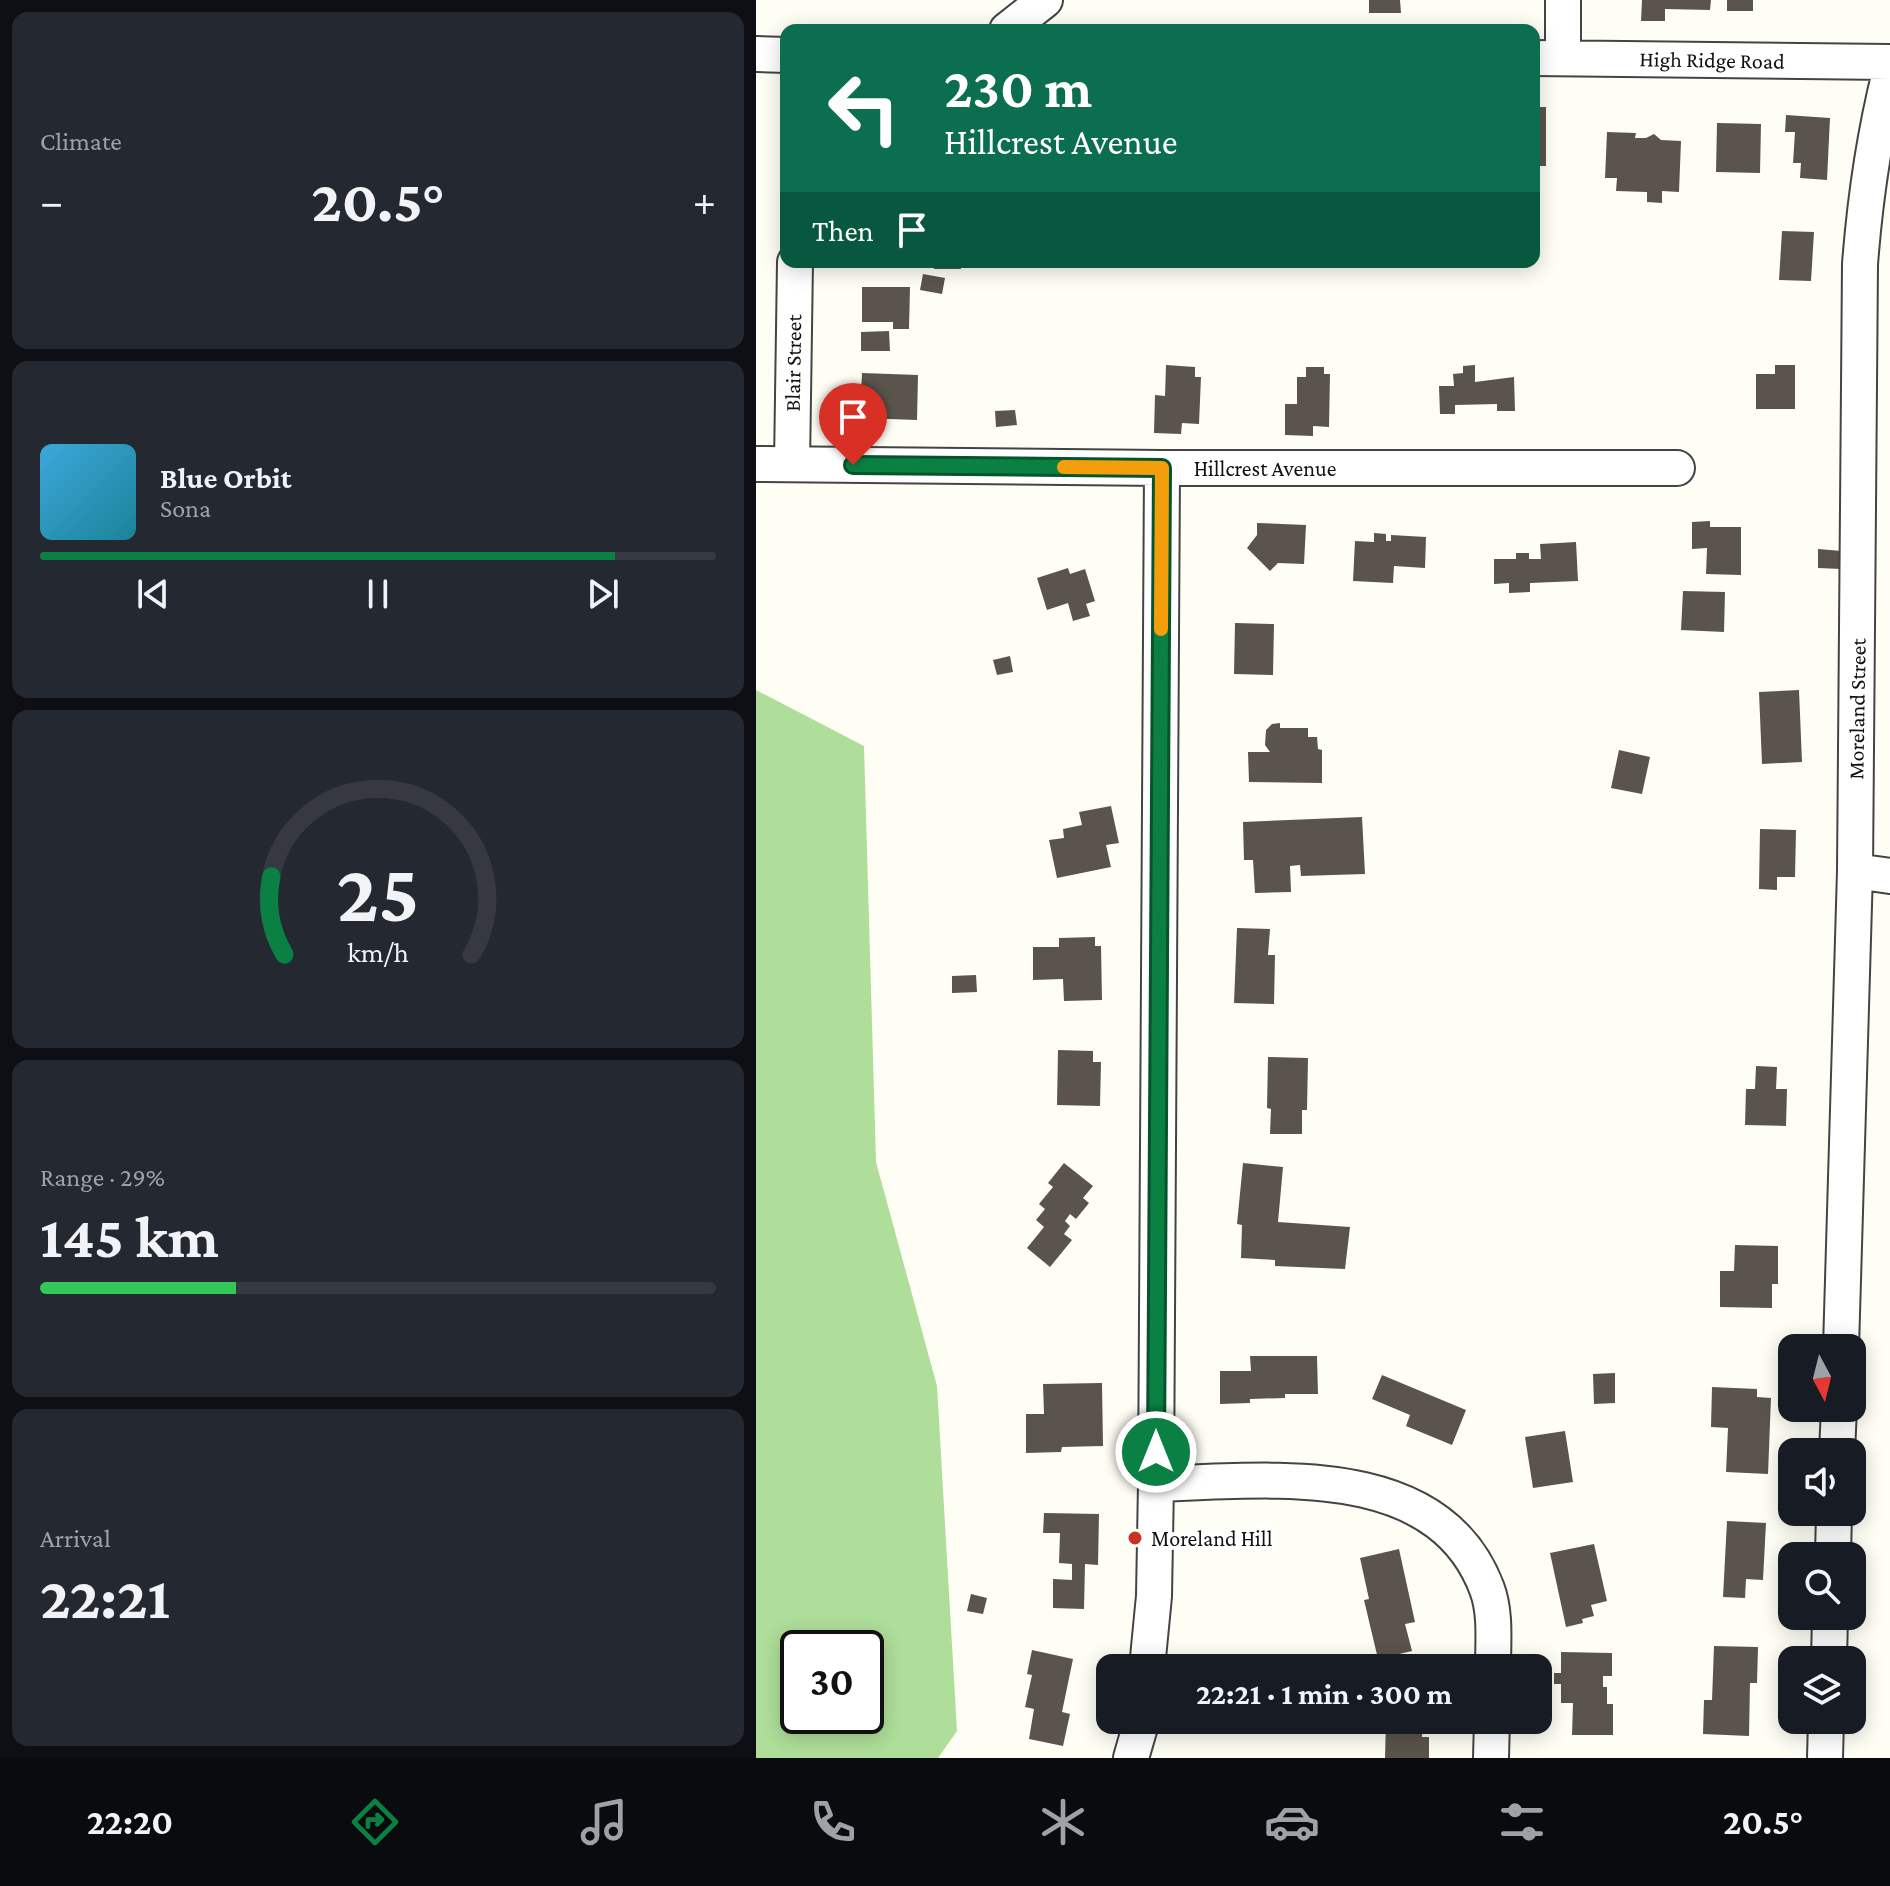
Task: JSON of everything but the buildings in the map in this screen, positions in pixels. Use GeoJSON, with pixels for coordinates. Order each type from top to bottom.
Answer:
{"type":"FeatureCollection","features":[{"type":"Feature","properties":{"kind":"street"},"geometry":{"type":"LineString","coordinates":[[1015,24],[1045,0]]}},
{"type":"Feature","properties":{"kind":"street"},"geometry":{"type":"LineString","coordinates":[[1548,58],[1563,0]]}},
{"type":"Feature","properties":{"kind":"street"},"geometry":{"type":"LineString","coordinates":[[756,54],[780,55]]}},
{"type":"Feature","properties":{"kind":"street","name":"High Ridge Road"},"geometry":{"type":"LineString","coordinates":[[1548,58],[1890,62]]}},
{"type":"Feature","properties":{"kind":"street","name":"Moreland Street"},"geometry":{"type":"LineString","coordinates":[[1841,1334],[1855,871],[1860,264],[1874,141],[1890,72]]}},
{"type":"Feature","properties":{"kind":"street","name":"Blair Street"},"geometry":{"type":"LineString","coordinates":[[792,464],[795,268]]}},
{"type":"Feature","properties":{"kind":"street","name":"Hillcrest Avenue"},"geometry":{"type":"LineString","coordinates":[[756,464],[1677,468]]}},
{"type":"Feature","properties":{"kind":"street"},"geometry":{"type":"LineString","coordinates":[[1148,1654],[1154,1596],[1156,1484],[1162,468]]}},
{"type":"Feature","properties":{"kind":"street"},"geometry":{"type":"LineString","coordinates":[[1855,871],[1890,876]]}},
{"type":"Feature","properties":{"kind":"street"},"geometry":{"type":"LineString","coordinates":[[1156,1484],[1305,1481],[1357,1488],[1404,1502],[1442,1524],[1470,1556],[1487,1590],[1493,1620],[1493,1654]]}},
{"type":"Feature","properties":{"kind":"street"},"geometry":{"type":"LineString","coordinates":[[1132,1756],[1138,1734]]}},
{"type":"Feature","properties":{"kind":"street"},"geometry":{"type":"LineString","coordinates":[[1491,1758],[1492,1734]]}},
{"type":"Feature","properties":{"kind":"street"},"geometry":{"type":"LineString","coordinates":[[1825,1758],[1826,1734]]}},
{"type":"Feature","properties":{"kind":"green space"},"geometry":{"type":"Polygon","coordinates":[[[756,690],[864,746],[876,1162],[937,1386],[957,1731],[938,1758],[756,1758],[756,690]]]}},
{"type":"Feature","properties":{"kind":"slow traffic"},"geometry":{"type":"LineString","coordinates":[[1064,467],[1162,468],[1161,629]]}},
{"type":"Feature","properties":{"kind":"place","name":"Moreland Hill"},"geometry":{"type":"Point","coordinates":[1135,1538]}},
{"type":"Feature","properties":{"kind":"route"},"geometry":{"type":"LineString","coordinates":[[853,465],[1162,468],[1156,1452]]}}]}
